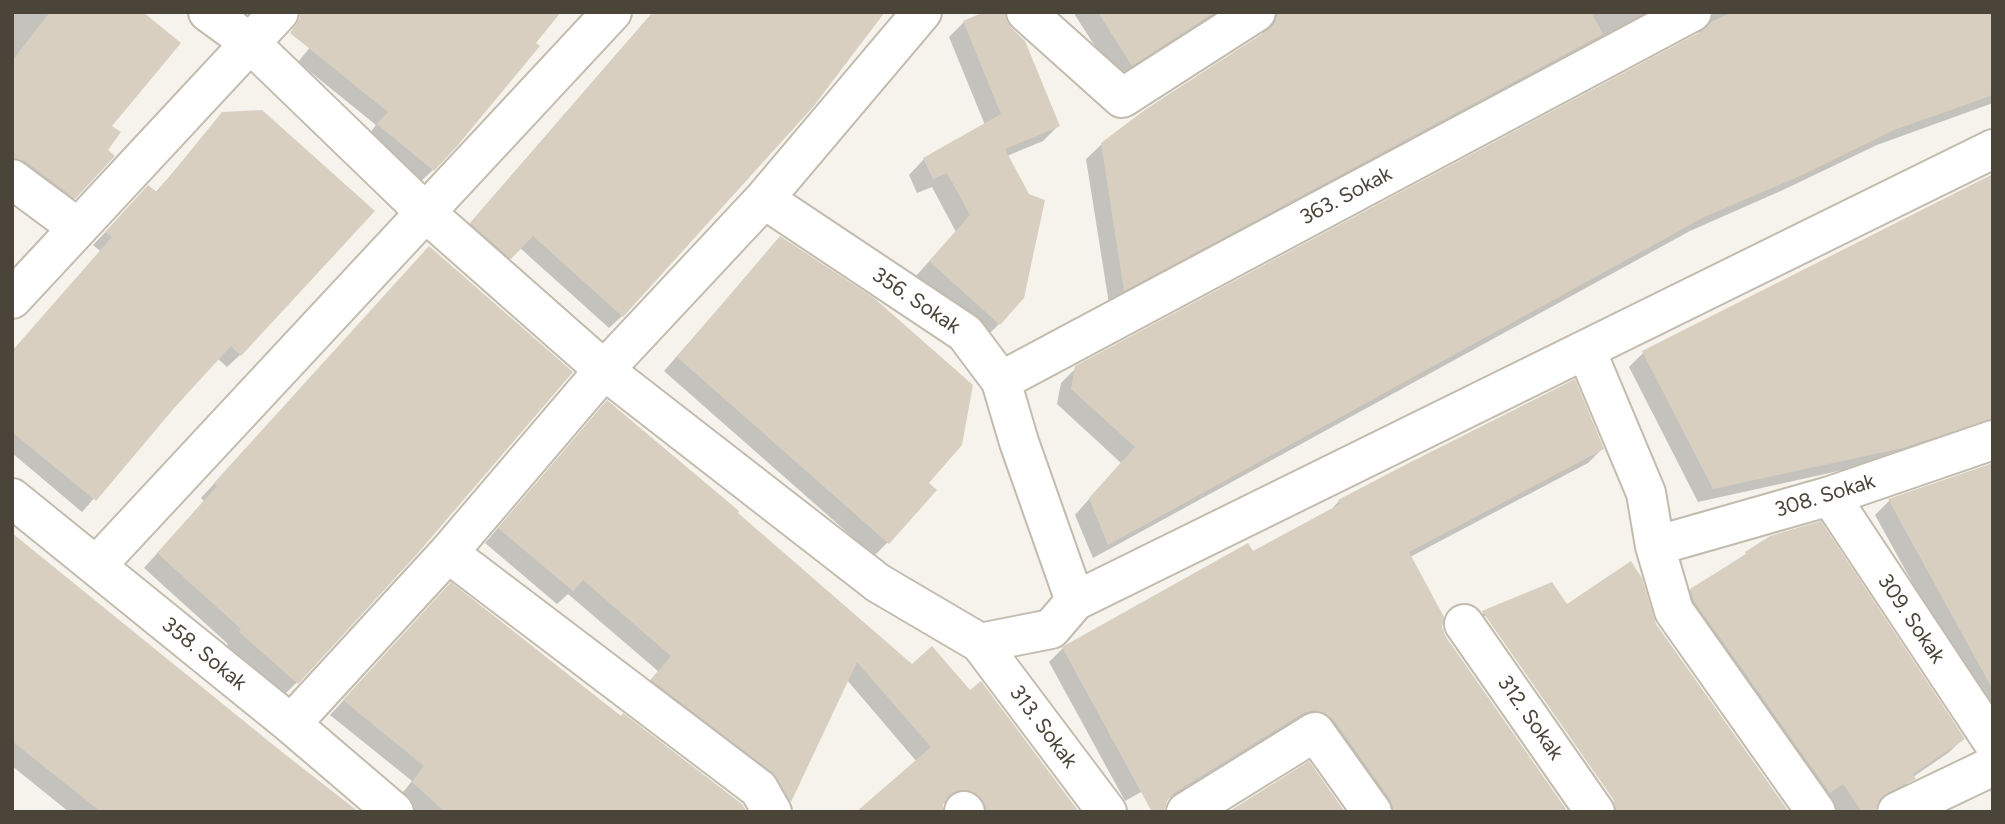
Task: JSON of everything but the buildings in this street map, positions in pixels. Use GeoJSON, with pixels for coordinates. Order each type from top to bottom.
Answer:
{"type":"FeatureCollection","features":[{"type":"Feature","properties":{"kind":"street"},"geometry":{"type":"LineString","coordinates":[[208,12],[249,43],[425,212],[604,370],[878,583],[980,643],[1052,629],[1074,601],[1993,149]]}},
{"type":"Feature","properties":{"kind":"street"},"geometry":{"type":"LineString","coordinates":[[12,299],[279,12]]}},
{"type":"Feature","properties":{"kind":"street"},"geometry":{"type":"LineString","coordinates":[[96,566],[612,12]]}},
{"type":"Feature","properties":{"kind":"street"},"geometry":{"type":"LineString","coordinates":[[291,724],[448,553],[604,370],[764,199],[922,12]]}},
{"type":"Feature","properties":{"kind":"street"},"geometry":{"type":"LineString","coordinates":[[1026,12],[1122,98],[1256,12]]}},
{"type":"Feature","properties":{"kind":"street","name":"363. Sokak"},"geometry":{"type":"LineString","coordinates":[[1001,381],[1642,24],[1692,12]]}},
{"type":"Feature","properties":{"kind":"street"},"geometry":{"type":"LineString","coordinates":[[12,179],[78,228]]}},
{"type":"Feature","properties":{"kind":"street","name":"356. Sokak"},"geometry":{"type":"LineString","coordinates":[[764,199],[965,333],[1001,381],[1074,601]]}},
{"type":"Feature","properties":{"kind":"street"},"geometry":{"type":"LineString","coordinates":[[1586,350],[1646,494],[1655,546],[1674,611],[1816,812]]}},
{"type":"Feature","properties":{"kind":"street","name":"308. Sokak"},"geometry":{"type":"LineString","coordinates":[[1655,546],[1829,496],[1993,440]]}},
{"type":"Feature","properties":{"kind":"street","name":"309. Sokak"},"geometry":{"type":"LineString","coordinates":[[1829,496],[1993,742]]}},
{"type":"Feature","properties":{"kind":"street","name":"358. Sokak"},"geometry":{"type":"LineString","coordinates":[[12,498],[291,724],[394,812]]}},
{"type":"Feature","properties":{"kind":"street"},"geometry":{"type":"LineString","coordinates":[[448,553],[760,789],[772,812]]}},
{"type":"Feature","properties":{"kind":"street","name":"312. Sokak"},"geometry":{"type":"LineString","coordinates":[[1464,624],[1595,812]]}},
{"type":"Feature","properties":{"kind":"street","name":"313. Sokak"},"geometry":{"type":"LineString","coordinates":[[980,643],[1107,812]]}},
{"type":"Feature","properties":{"kind":"street"},"geometry":{"type":"LineString","coordinates":[[1186,812],[1315,732],[1372,812]]}},
{"type":"Feature","properties":{"kind":"street"},"geometry":{"type":"LineString","coordinates":[[1897,812],[1993,766]]}}]}
